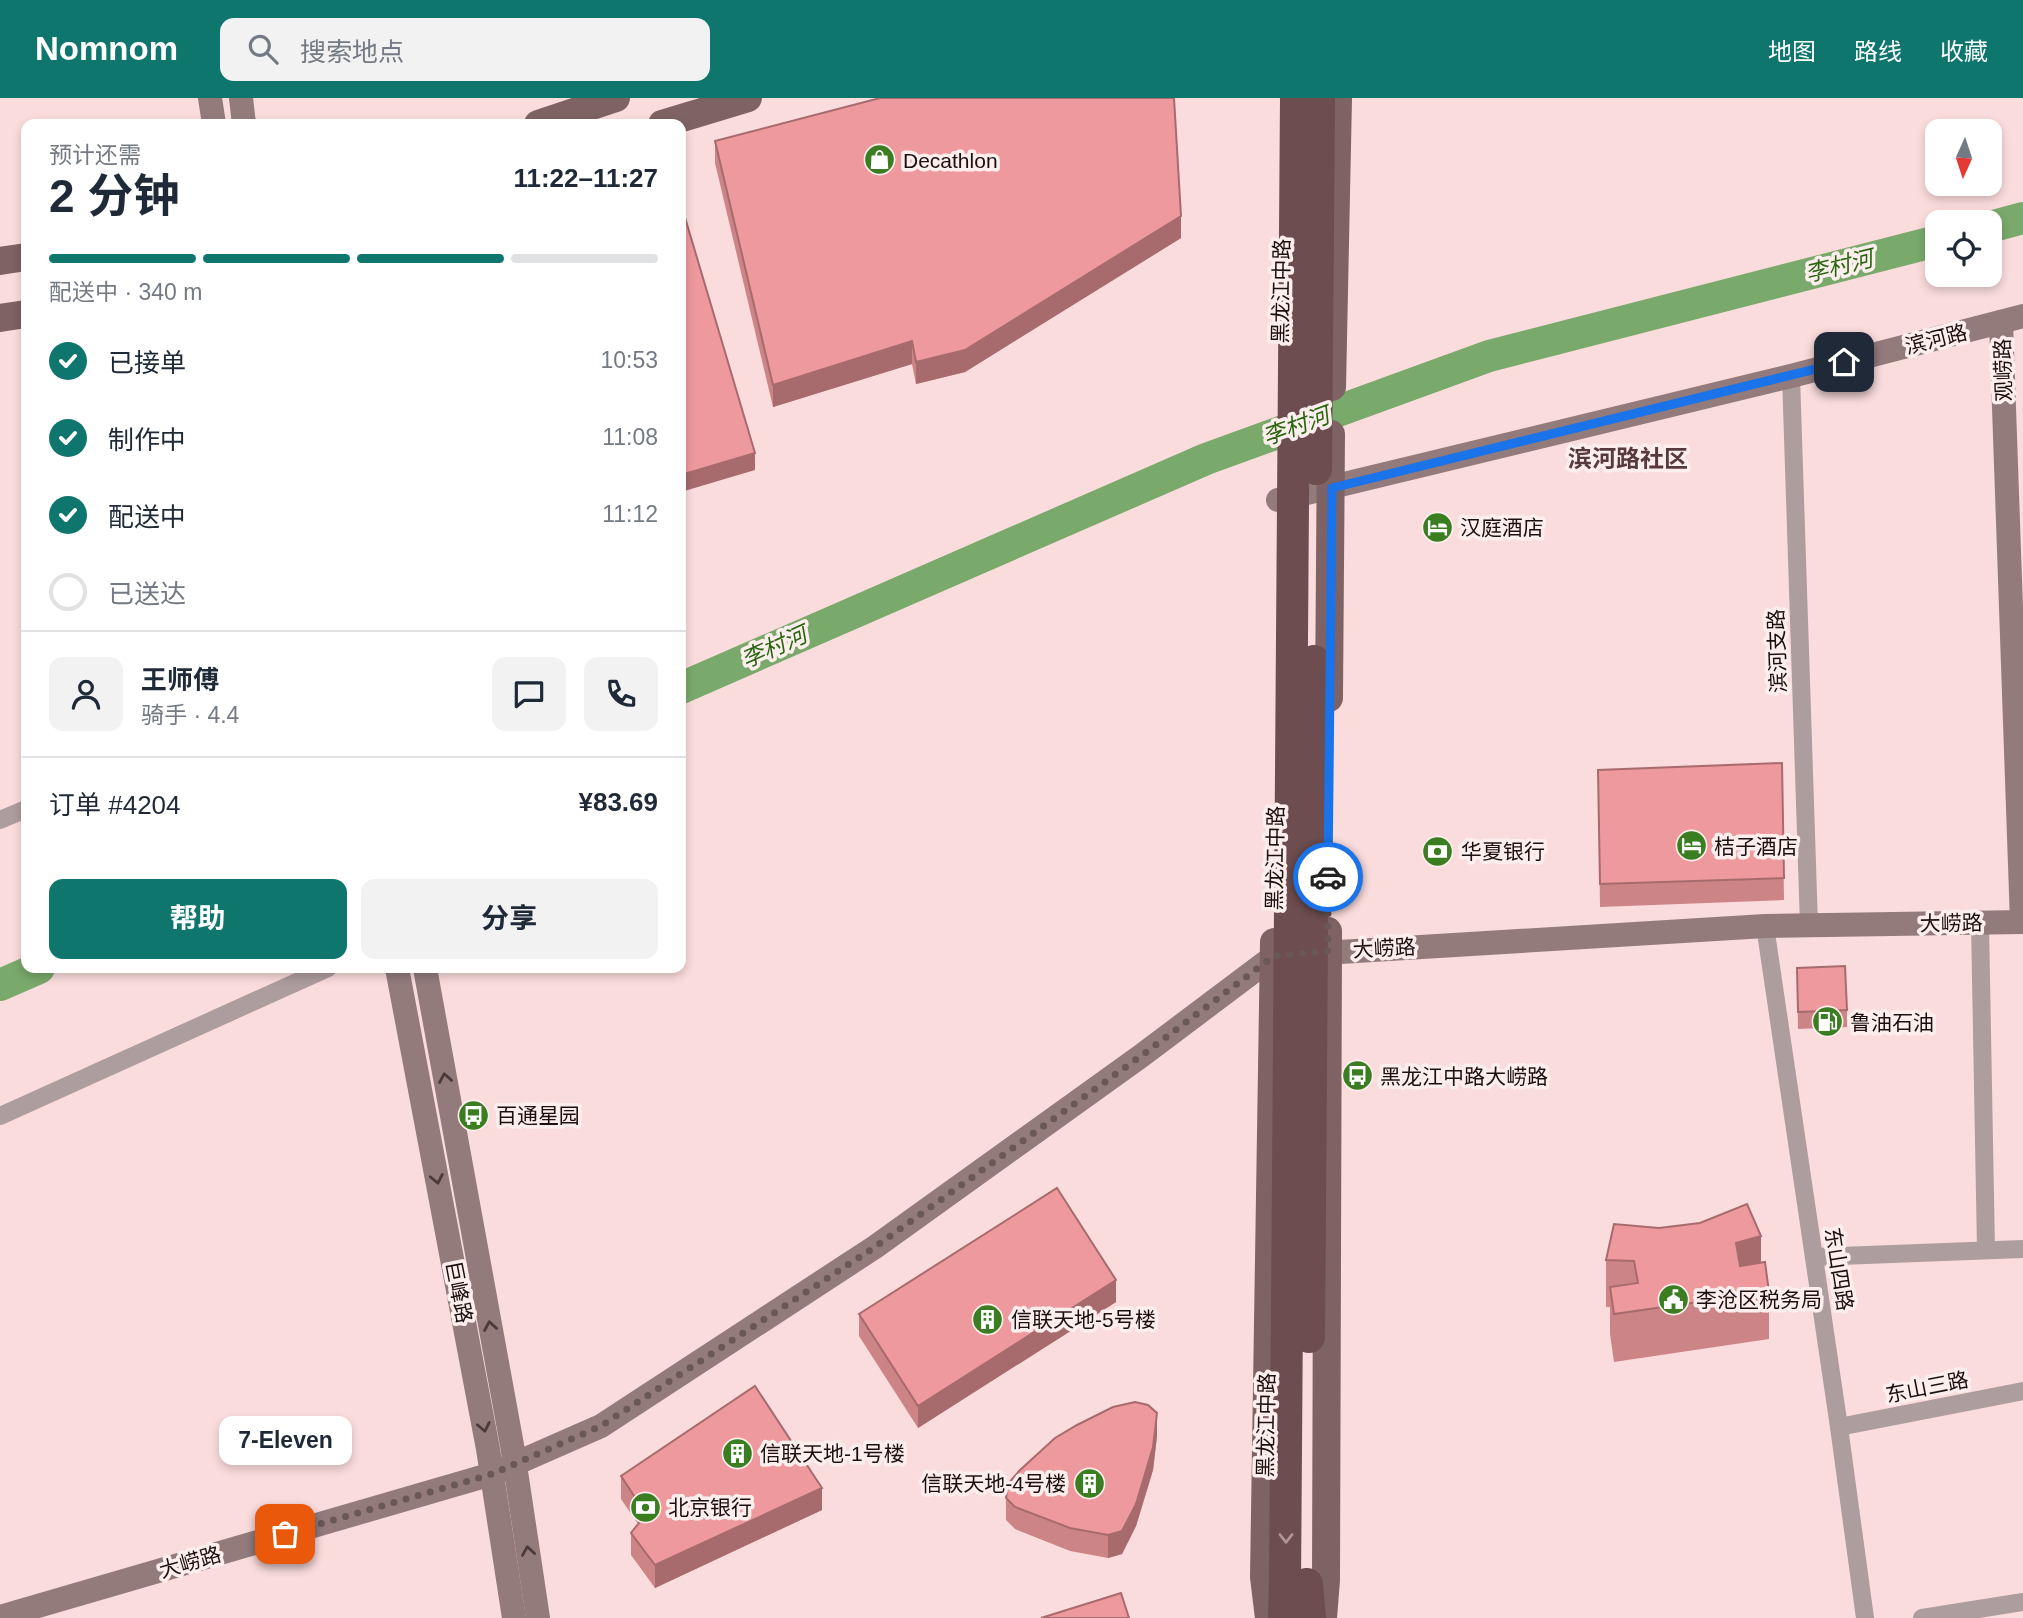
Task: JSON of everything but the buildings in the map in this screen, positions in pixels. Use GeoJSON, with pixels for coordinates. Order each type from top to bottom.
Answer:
{"type":"FeatureCollection","features":[{"type":"Feature","properties":{"kind":"highway","name":"黑龙江中路"},"geometry":{"type":"LineString","coordinates":[[1296,98],[1296,1584]]}},
{"type":"Feature","properties":{"kind":"highway","name":"黑龙江中路"},"geometry":{"type":"LineString","coordinates":[[1296,1584],[1319,98]]}},
{"type":"Feature","properties":{"kind":"highway"},"geometry":{"type":"LineString","coordinates":[[1284,1618],[1296,1584]]}},
{"type":"Feature","properties":{"kind":"highway"},"geometry":{"type":"LineString","coordinates":[[1296,1584],[1310,1618]]}},
{"type":"Feature","properties":{"kind":"main road"},"geometry":{"type":"LineString","coordinates":[[553,119],[616,98]]}},
{"type":"Feature","properties":{"kind":"main road"},"geometry":{"type":"LineString","coordinates":[[679,119],[748,98]]}},
{"type":"Feature","properties":{"kind":"main road","name":"黑龙江中路"},"geometry":{"type":"LineString","coordinates":[[1269,1618],[1264,1577],[1282,260],[1280,98]]}},
{"type":"Feature","properties":{"kind":"main road"},"geometry":{"type":"LineString","coordinates":[[1323,1618],[1326,1580],[1331,449],[1338,98]]}},
{"type":"Feature","properties":{"kind":"main road"},"geometry":{"type":"LineString","coordinates":[[0,261],[21,258]]}},
{"type":"Feature","properties":{"kind":"main road"},"geometry":{"type":"LineString","coordinates":[[0,318],[21,315]]}},
{"type":"Feature","properties":{"kind":"street"},"geometry":{"type":"LineString","coordinates":[[211,98],[213,119]]}},
{"type":"Feature","properties":{"kind":"street"},"geometry":{"type":"LineString","coordinates":[[240,98],[243,119]]}},
{"type":"Feature","properties":{"kind":"street","name":"滨河路"},"geometry":{"type":"LineString","coordinates":[[1278,500],[1791,376],[2012,319]]}},
{"type":"Feature","properties":{"kind":"street","name":"观崂路"},"geometry":{"type":"LineString","coordinates":[[2012,319],[2022,922]]}},
{"type":"Feature","properties":{"kind":"street","name":"滨河支路"},"geometry":{"type":"LineString","coordinates":[[1791,376],[1809,925]]}},
{"type":"Feature","properties":{"kind":"street"},"geometry":{"type":"LineString","coordinates":[[0,820],[21,811]]}},
{"type":"Feature","properties":{"kind":"street","name":"大崂路"},"geometry":{"type":"LineString","coordinates":[[0,1617],[492,1474],[601,1426],[875,1247],[1141,1056],[1274,956],[1765,926],[2022,922]]}},
{"type":"Feature","properties":{"kind":"street"},"geometry":{"type":"LineString","coordinates":[[1980,923],[1986,1250]]}},
{"type":"Feature","properties":{"kind":"street","name":"东山四路"},"geometry":{"type":"LineString","coordinates":[[1765,926],[1865,1618]]}},
{"type":"Feature","properties":{"kind":"street"},"geometry":{"type":"LineString","coordinates":[[0,1116],[317,973]]}},
{"type":"Feature","properties":{"kind":"street","name":"巨峰路"},"geometry":{"type":"LineString","coordinates":[[398,973],[492,1474],[514,1618]]}},
{"type":"Feature","properties":{"kind":"street","name":"巨峰路"},"geometry":{"type":"LineString","coordinates":[[426,973],[515,1465],[538,1618]]}},
{"type":"Feature","properties":{"kind":"street"},"geometry":{"type":"LineString","coordinates":[[1814,1256],[2023,1249]]}},
{"type":"Feature","properties":{"kind":"street","name":"东山三路"},"geometry":{"type":"LineString","coordinates":[[1839,1427],[2023,1391]]}},
{"type":"Feature","properties":{"kind":"street"},"geometry":{"type":"LineString","coordinates":[[1922,1618],[2023,1602]]}},
{"type":"Feature","properties":{"kind":"waterway","name":"李村河"},"geometry":{"type":"LineString","coordinates":[[2002,224],[2023,218]]}},
{"type":"Feature","properties":{"kind":"waterway","name":"李村河"},"geometry":{"type":"LineString","coordinates":[[686,686],[1206,459],[1489,356],[1925,244]]}},
{"type":"Feature","properties":{"kind":"waterway","name":"李村河"},"geometry":{"type":"LineString","coordinates":[[0,985],[28,973]]}},
{"type":"Feature","properties":{"kind":"way so far"},"geometry":{"type":"LineString","coordinates":[[285,1534],[492,1474],[601,1426],[875,1247],[1141,1056],[1274,956],[1328,951],[1328,877]]}},
{"type":"Feature","properties":{"kind":"place","name":"Decathlon"},"geometry":{"type":"Point","coordinates":[880,160]}},
{"type":"Feature","properties":{"kind":"place","name":"汉庭酒店"},"geometry":{"type":"Point","coordinates":[1437,527]}},
{"type":"Feature","properties":{"kind":"place","name":"桔子酒店"},"geometry":{"type":"Point","coordinates":[1691,846]}},
{"type":"Feature","properties":{"kind":"place","name":"华夏银行"},"geometry":{"type":"Point","coordinates":[1438,851]}},
{"type":"Feature","properties":{"kind":"place","name":"鲁油石油"},"geometry":{"type":"Point","coordinates":[1827,1022]}},
{"type":"Feature","properties":{"kind":"place","name":"黑龙江中路大崂路"},"geometry":{"type":"Point","coordinates":[1357,1076]}},
{"type":"Feature","properties":{"kind":"place","name":"百通星园"},"geometry":{"type":"Point","coordinates":[473,1115]}},
{"type":"Feature","properties":{"kind":"place","name":"李沧区税务局"},"geometry":{"type":"Point","coordinates":[1673,1299]}},
{"type":"Feature","properties":{"kind":"place","name":"信联天地-5号楼"},"geometry":{"type":"Point","coordinates":[988,1319]}},
{"type":"Feature","properties":{"kind":"place","name":"信联天地-1号楼"},"geometry":{"type":"Point","coordinates":[737,1453]}},
{"type":"Feature","properties":{"kind":"place","name":"信联天地-4号楼"},"geometry":{"type":"Point","coordinates":[1089,1483]}},
{"type":"Feature","properties":{"kind":"place","name":"北京银行"},"geometry":{"type":"Point","coordinates":[645,1507]}},
{"type":"Feature","properties":{"kind":"place","name":"7-Eleven"},"geometry":{"type":"Point","coordinates":[285,1534]}},
{"type":"Feature","properties":{"kind":"district","name":"滨河路社区"},"geometry":{"type":"Point","coordinates":[1628,458]}},
{"type":"Feature","properties":{"kind":"route"},"geometry":{"type":"LineString","coordinates":[[1328,877],[1332,488],[1844,362]]}}]}
